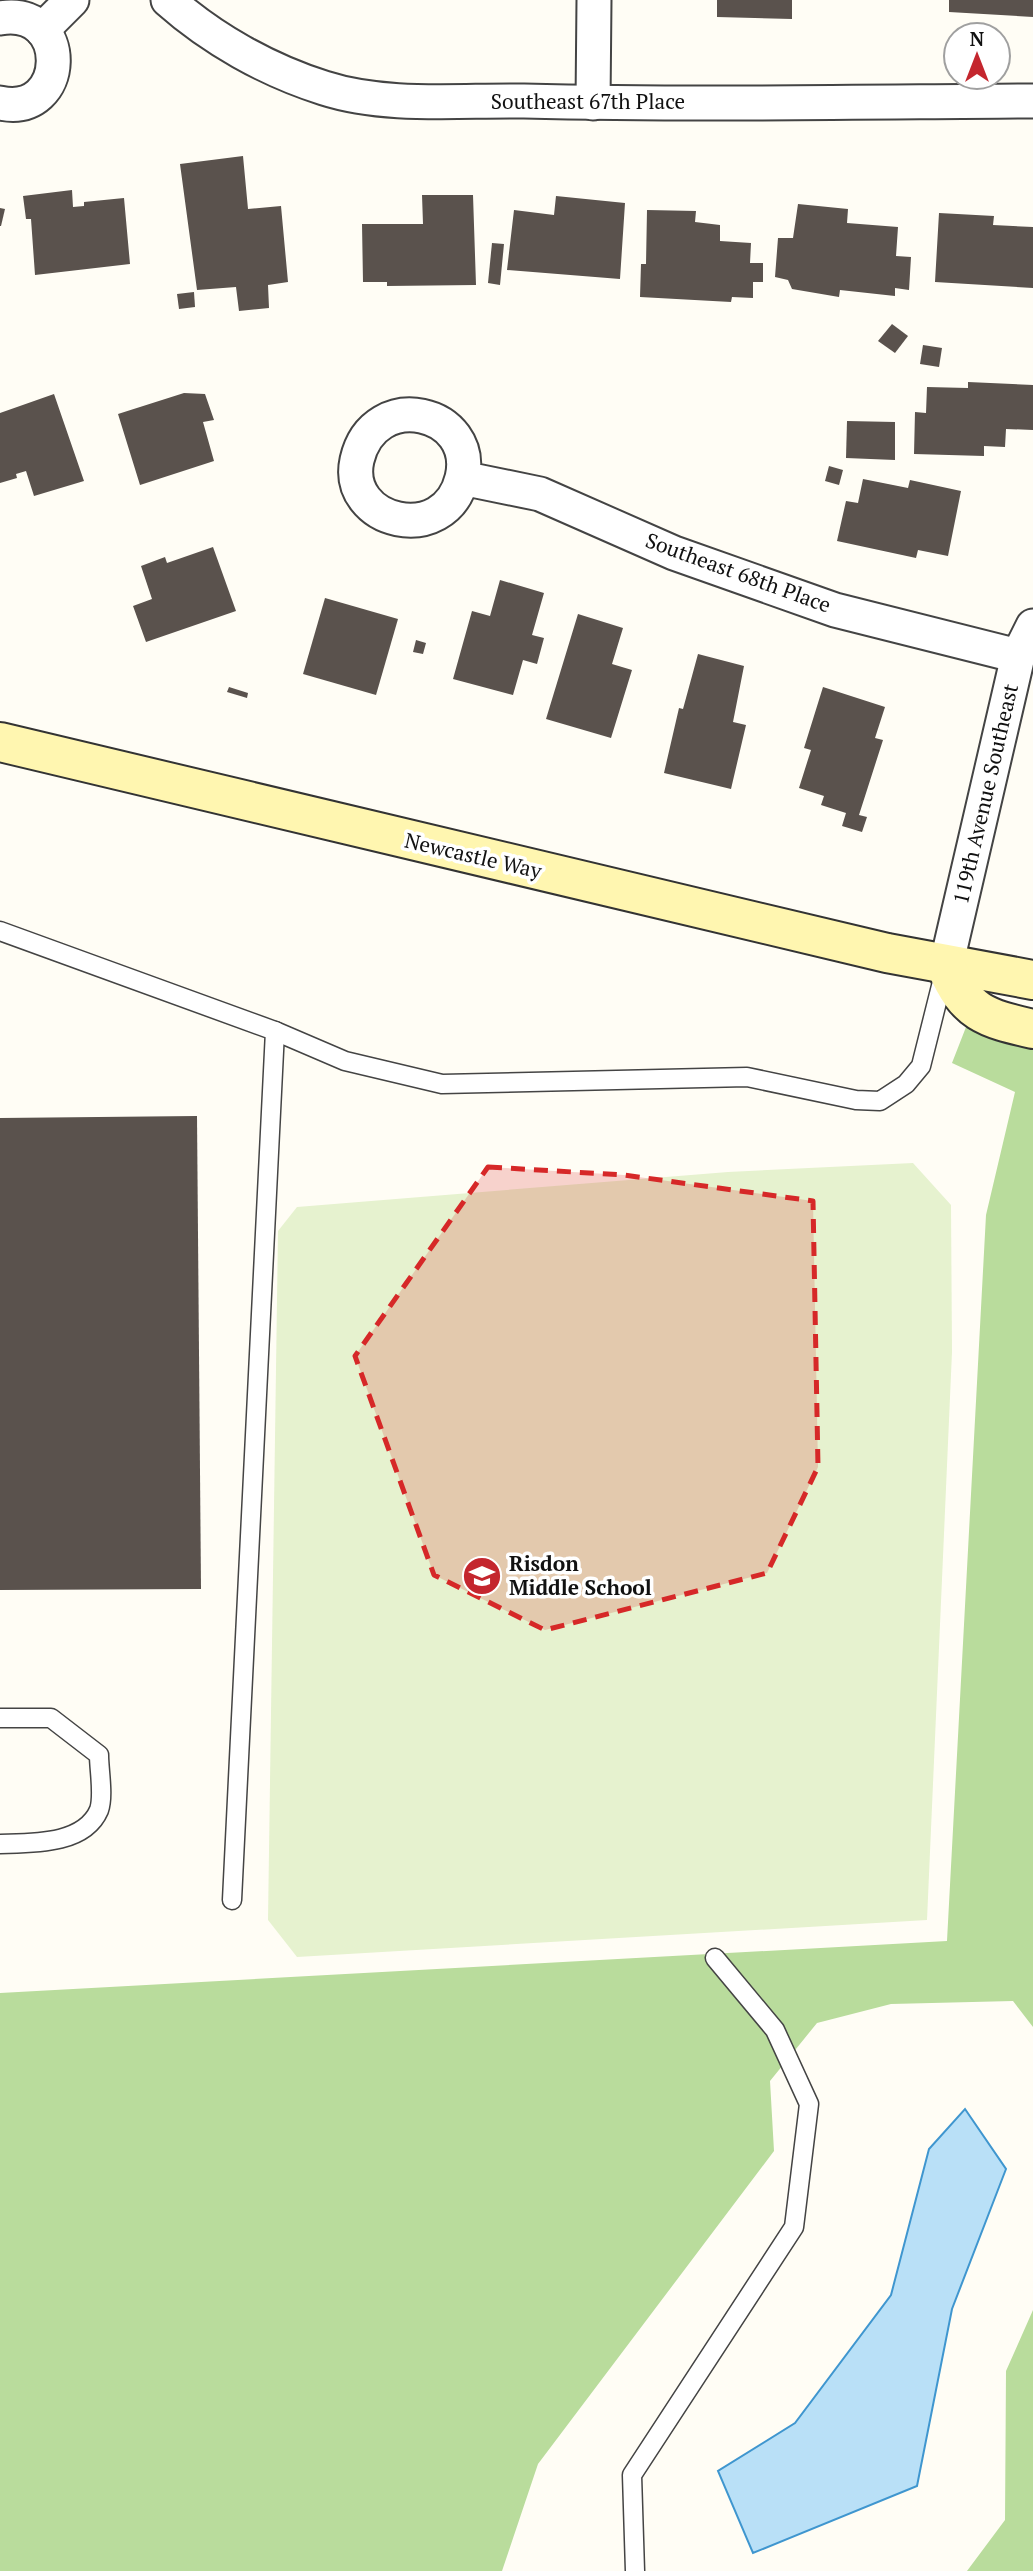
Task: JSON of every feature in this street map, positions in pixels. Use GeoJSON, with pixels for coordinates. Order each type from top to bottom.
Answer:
{"type":"FeatureCollection","features":[{"type":"Feature","properties":{"kind":"main road","name":"Newcastle Way"},"geometry":{"type":"LineString","coordinates":[[0,742],[249,803],[946,965],[1033,980]]}},
{"type":"Feature","properties":{"kind":"main road"},"geometry":{"type":"LineString","coordinates":[[946,965],[955,988],[967,1005],[999,1021],[1033,1029]]}},
{"type":"Feature","properties":{"kind":"street"},"geometry":{"type":"LineString","coordinates":[[42,30],[72,0]]}},
{"type":"Feature","properties":{"kind":"street","name":"Southeast 67th Place"},"geometry":{"type":"LineString","coordinates":[[168,0],[184,15],[253,59],[325,88],[374,99],[593,103],[1033,101]]}},
{"type":"Feature","properties":{"kind":"street"},"geometry":{"type":"LineString","coordinates":[[593,103],[594,0]]}},
{"type":"Feature","properties":{"kind":"street"},"geometry":{"type":"LineString","coordinates":[[0,18],[28,20],[42,30],[53,53],[51,78],[41,93],[27,102],[0,103]]}},
{"type":"Feature","properties":{"kind":"street"},"geometry":{"type":"LineString","coordinates":[[405,414],[423,415],[440,423],[454,436],[462,453],[463,478],[460,490],[449,505],[433,516],[415,522],[397,520],[380,512],[366,499],[358,482],[345,466],[371,429],[386,419],[405,414]]}},
{"type":"Feature","properties":{"kind":"street","name":"Southeast 68th Place"},"geometry":{"type":"LineString","coordinates":[[463,478],[540,494],[674,553],[835,610],[1018,656]]}},
{"type":"Feature","properties":{"kind":"street","name":"119th Avenue Southeast"},"geometry":{"type":"LineString","coordinates":[[946,965],[1018,656],[1033,626]]}},
{"type":"Feature","properties":{"kind":"lane"},"geometry":{"type":"LineString","coordinates":[[0,931],[275,1031],[345,1061],[442,1084],[747,1077],[856,1100],[880,1101],[906,1084],[920,1066],[928,1045],[946,965]]}},
{"type":"Feature","properties":{"kind":"lane"},"geometry":{"type":"LineString","coordinates":[[232,1900],[275,1031]]}},
{"type":"Feature","properties":{"kind":"lane"},"geometry":{"type":"LineString","coordinates":[[0,1718],[51,1718],[99,1755],[99,1809],[85,1830],[40,1843],[0,1844]]}},
{"type":"Feature","properties":{"kind":"lane"},"geometry":{"type":"LineString","coordinates":[[635,2571],[632,2475],[794,2227],[809,2104],[775,2030],[715,1958]]}},
{"type":"Feature","properties":{"kind":"highlighted area"},"geometry":{"type":"Polygon","coordinates":[[[488,1167],[624,1175],[813,1201],[818,1467],[767,1573],[545,1630],[434,1575],[355,1356],[488,1167]]]}},
{"type":"Feature","properties":{"kind":"green space"},"geometry":{"type":"Polygon","coordinates":[[[975,1004],[1033,1015],[1033,2027],[1013,2001],[891,2004],[817,2023],[770,2081],[774,2151],[538,2464],[502,2571],[0,2571],[0,1993],[947,1941],[986,1215],[1015,1092],[952,1063],[975,1004]]]}},
{"type":"Feature","properties":{"kind":"green space"},"geometry":{"type":"Polygon","coordinates":[[[913,1163],[951,1205],[952,1352],[927,1920],[297,1957],[268,1920],[278,1231],[297,1207],[728,1172],[913,1163]]]}},
{"type":"Feature","properties":{"kind":"green space"},"geometry":{"type":"Polygon","coordinates":[[[1033,2310],[1033,2571],[967,2571],[1005,2520],[1006,2371],[1033,2310]]]}},
{"type":"Feature","properties":{"kind":"water"},"geometry":{"type":"Polygon","coordinates":[[[965,2109],[1006,2169],[952,2309],[917,2486],[753,2553],[718,2471],[795,2423],[891,2295],[929,2149],[965,2109]]]}},
{"type":"Feature","properties":{"kind":"building"},"geometry":{"type":"Polygon","coordinates":[[[717,0],[792,0],[792,19],[717,17],[717,0]]]}},
{"type":"Feature","properties":{"kind":"building"},"geometry":{"type":"Polygon","coordinates":[[[949,0],[1033,0],[1033,17],[949,12],[949,0]]]}},
{"type":"Feature","properties":{"kind":"building"},"geometry":{"type":"Polygon","coordinates":[[[243,156],[248,209],[281,206],[288,282],[268,285],[269,308],[239,311],[236,287],[197,290],[180,164],[243,156]]]}},
{"type":"Feature","properties":{"kind":"building"},"geometry":{"type":"Polygon","coordinates":[[[72,190],[73,207],[84,206],[84,202],[124,198],[130,264],[35,275],[31,219],[26,219],[23,196],[72,190]]]}},
{"type":"Feature","properties":{"kind":"building"},"geometry":{"type":"Polygon","coordinates":[[[422,195],[473,195],[476,285],[387,286],[387,282],[363,282],[362,224],[423,224],[422,195]]]}},
{"type":"Feature","properties":{"kind":"building"},"geometry":{"type":"Polygon","coordinates":[[[556,196],[625,203],[620,279],[507,270],[514,210],[554,215],[556,196]]]}},
{"type":"Feature","properties":{"kind":"building"},"geometry":{"type":"Polygon","coordinates":[[[798,204],[848,209],[847,223],[898,227],[896,256],[911,257],[909,290],[895,288],[895,296],[840,290],[839,297],[792,289],[788,280],[775,277],[778,238],[793,238],[798,204]]]}},
{"type":"Feature","properties":{"kind":"building"},"geometry":{"type":"Polygon","coordinates":[[[0,208],[5,209],[1,226],[0,226],[0,208]]]}},
{"type":"Feature","properties":{"kind":"building"},"geometry":{"type":"Polygon","coordinates":[[[647,210],[696,211],[695,222],[720,225],[720,241],[751,243],[750,263],[763,263],[763,282],[753,282],[753,298],[732,297],[731,302],[640,297],[641,264],[646,264],[647,210]]]}},
{"type":"Feature","properties":{"kind":"building"},"geometry":{"type":"Polygon","coordinates":[[[939,213],[994,216],[993,225],[1033,227],[1033,288],[935,282],[939,213]]]}},
{"type":"Feature","properties":{"kind":"building"},"geometry":{"type":"Polygon","coordinates":[[[492,243],[504,244],[500,285],[488,283],[492,243]]]}},
{"type":"Feature","properties":{"kind":"building"},"geometry":{"type":"Polygon","coordinates":[[[194,292],[195,307],[179,309],[177,294],[194,292]]]}},
{"type":"Feature","properties":{"kind":"building"},"geometry":{"type":"Polygon","coordinates":[[[892,324],[908,336],[895,353],[878,341],[892,324]]]}},
{"type":"Feature","properties":{"kind":"building"},"geometry":{"type":"Polygon","coordinates":[[[923,345],[942,348],[939,367],[920,364],[923,345]]]}},
{"type":"Feature","properties":{"kind":"building"},"geometry":{"type":"Polygon","coordinates":[[[968,382],[1033,385],[1033,430],[1006,429],[1005,447],[984,446],[984,456],[914,454],[915,412],[926,413],[927,387],[968,388],[968,382]]]}},
{"type":"Feature","properties":{"kind":"building"},"geometry":{"type":"Polygon","coordinates":[[[184,393],[205,394],[214,420],[203,422],[214,461],[140,485],[118,414],[184,393]]]}},
{"type":"Feature","properties":{"kind":"building"},"geometry":{"type":"Polygon","coordinates":[[[54,394],[84,481],[34,496],[26,471],[16,474],[17,478],[0,483],[0,413],[54,394]]]}},
{"type":"Feature","properties":{"kind":"building"},"geometry":{"type":"Polygon","coordinates":[[[847,421],[895,422],[895,460],[846,458],[847,421]]]}},
{"type":"Feature","properties":{"kind":"building"},"geometry":{"type":"Polygon","coordinates":[[[829,466],[843,470],[839,485],[825,481],[829,466]]]}},
{"type":"Feature","properties":{"kind":"building"},"geometry":{"type":"Polygon","coordinates":[[[863,479],[908,488],[910,480],[961,491],[948,556],[918,550],[916,558],[837,541],[846,501],[858,503],[863,479]]]}},
{"type":"Feature","properties":{"kind":"building"},"geometry":{"type":"Polygon","coordinates":[[[213,547],[236,611],[146,642],[133,606],[152,599],[141,566],[165,557],[167,563],[213,547]]]}},
{"type":"Feature","properties":{"kind":"building"},"geometry":{"type":"Polygon","coordinates":[[[500,580],[544,593],[532,635],[544,638],[537,664],[523,660],[513,695],[453,679],[472,611],[490,616],[500,580]]]}},
{"type":"Feature","properties":{"kind":"building"},"geometry":{"type":"Polygon","coordinates":[[[325,598],[398,619],[376,695],[303,674],[325,598]]]}},
{"type":"Feature","properties":{"kind":"building"},"geometry":{"type":"Polygon","coordinates":[[[578,614],[623,628],[612,664],[632,670],[611,738],[546,719],[578,614]]]}},
{"type":"Feature","properties":{"kind":"building"},"geometry":{"type":"Polygon","coordinates":[[[416,640],[426,643],[423,654],[413,652],[416,640]]]}},
{"type":"Feature","properties":{"kind":"building"},"geometry":{"type":"Polygon","coordinates":[[[698,654],[744,666],[733,722],[746,725],[731,789],[664,773],[679,708],[683,709],[698,654]]]}},
{"type":"Feature","properties":{"kind":"building"},"geometry":{"type":"Polygon","coordinates":[[[229,687],[248,693],[247,698],[227,692],[229,687]]]}},
{"type":"Feature","properties":{"kind":"building"},"geometry":{"type":"Polygon","coordinates":[[[823,687],[885,707],[875,738],[883,740],[859,815],[867,817],[862,832],[842,826],[846,813],[821,805],[824,796],[799,788],[811,750],[804,748],[823,687]]]}},
{"type":"Feature","properties":{"kind":"building"},"geometry":{"type":"Polygon","coordinates":[[[197,1116],[201,1589],[0,1590],[0,1118],[197,1116]]]}},
{"type":"Feature","properties":{"kind":"place","name":"Risdon Middle School"},"geometry":{"type":"Point","coordinates":[482,1576]}}]}
